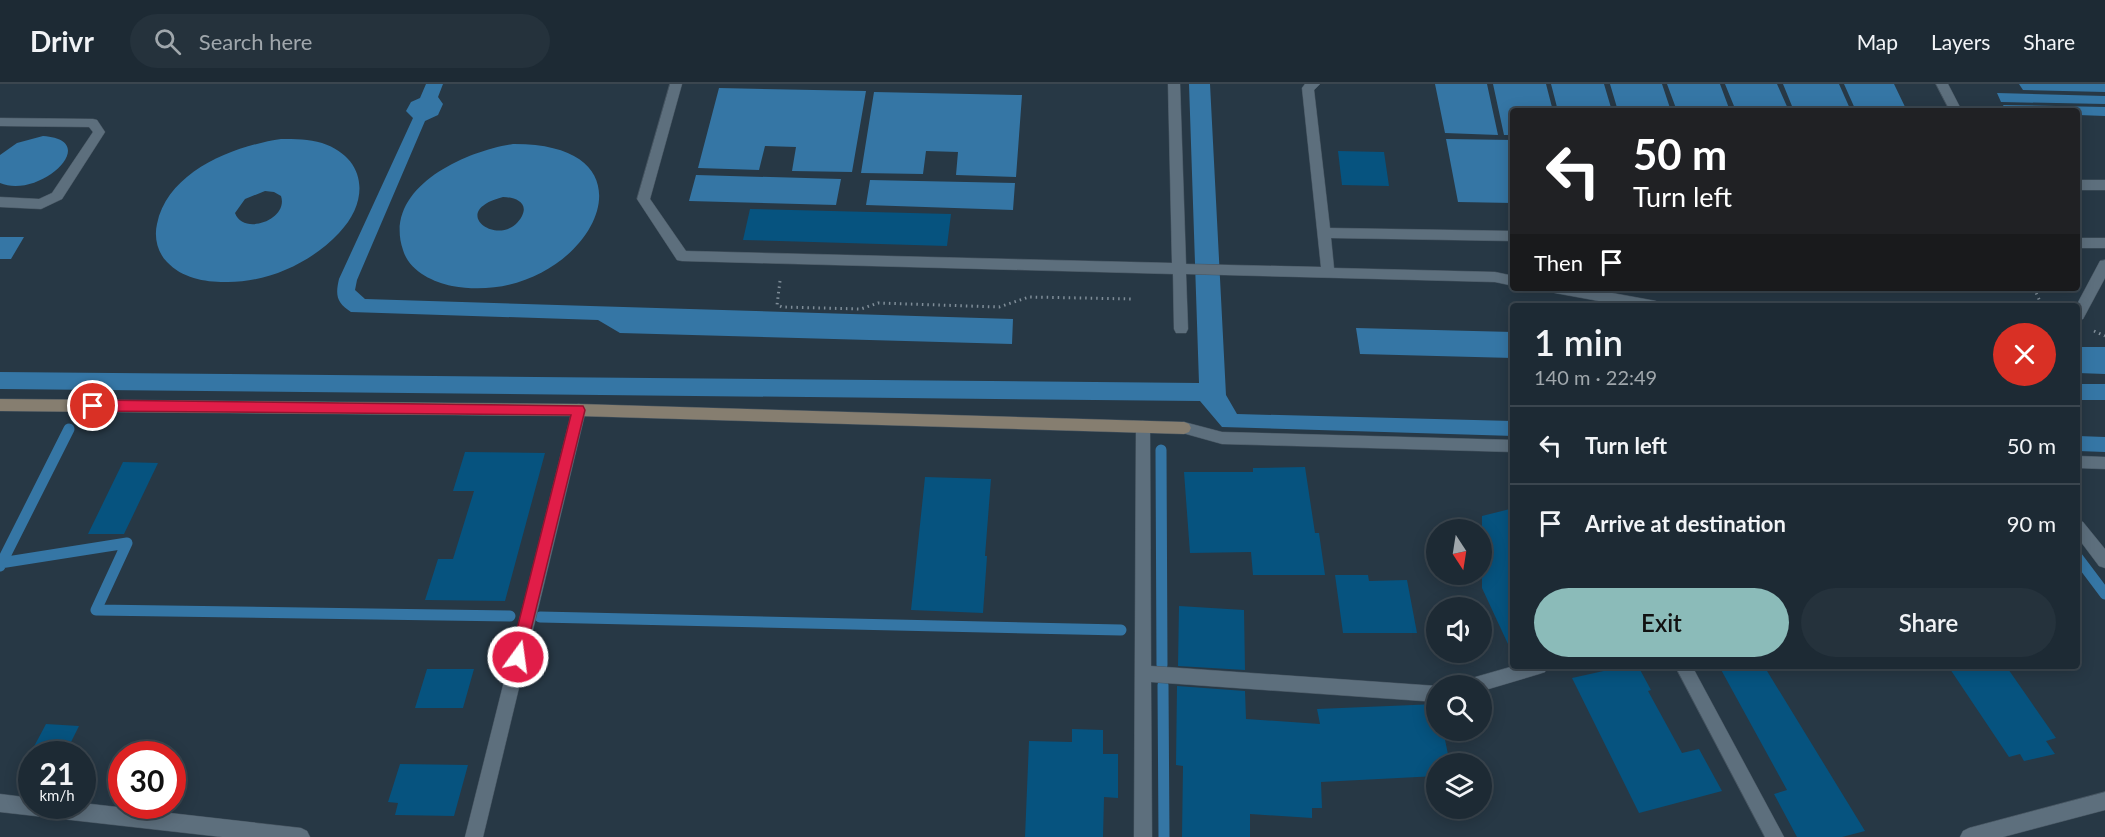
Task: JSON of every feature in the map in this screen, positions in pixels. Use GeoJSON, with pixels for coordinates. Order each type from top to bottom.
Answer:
{"type":"FeatureCollection","features":[{"type":"Feature","properties":{"kind":"street"},"geometry":{"type":"LineString","coordinates":[[676,84],[643,199],[682,256],[1495,277],[1510,279]]}},
{"type":"Feature","properties":{"kind":"street"},"geometry":{"type":"LineString","coordinates":[[1174,84],[1186,269],[1181,329]]}},
{"type":"Feature","properties":{"kind":"street"},"geometry":{"type":"LineString","coordinates":[[1314,84],[1308,88],[1328,273]]}},
{"type":"Feature","properties":{"kind":"street"},"geometry":{"type":"LineString","coordinates":[[1942,84],[1954,108]]}},
{"type":"Feature","properties":{"kind":"street"},"geometry":{"type":"LineString","coordinates":[[0,122],[93,123],[99,132],[57,196],[41,204],[0,202]]}},
{"type":"Feature","properties":{"kind":"street"},"geometry":{"type":"LineString","coordinates":[[2080,185],[2105,185]]}},
{"type":"Feature","properties":{"kind":"street"},"geometry":{"type":"LineString","coordinates":[[1324,233],[1510,236]]}},
{"type":"Feature","properties":{"kind":"street"},"geometry":{"type":"LineString","coordinates":[[2080,243],[2105,243]]}},
{"type":"Feature","properties":{"kind":"street"},"geometry":{"type":"LineString","coordinates":[[2080,311],[2105,265]]}},
{"type":"Feature","properties":{"kind":"street"},"geometry":{"type":"LineString","coordinates":[[1572,291],[1639,303]]}},
{"type":"Feature","properties":{"kind":"street"},"geometry":{"type":"LineString","coordinates":[[0,405],[579,410],[1184,428],[1222,438],[1510,446]]}},
{"type":"Feature","properties":{"kind":"street"},"geometry":{"type":"LineString","coordinates":[[474,837],[579,410]]}},
{"type":"Feature","properties":{"kind":"street"},"geometry":{"type":"LineString","coordinates":[[1143,427],[1143,837]]}},
{"type":"Feature","properties":{"kind":"street"},"geometry":{"type":"LineString","coordinates":[[2080,462],[2105,463]]}},
{"type":"Feature","properties":{"kind":"street"},"geometry":{"type":"LineString","coordinates":[[2080,535],[2105,561]]}},
{"type":"Feature","properties":{"kind":"street"},"geometry":{"type":"LineString","coordinates":[[1492,680],[1529,669]]}},
{"type":"Feature","properties":{"kind":"street"},"geometry":{"type":"LineString","coordinates":[[1685,669],[1775,837]]}},
{"type":"Feature","properties":{"kind":"street"},"geometry":{"type":"LineString","coordinates":[[1143,673],[1426,692]]}},
{"type":"Feature","properties":{"kind":"street"},"geometry":{"type":"LineString","coordinates":[[1969,837],[2105,801]]}},
{"type":"Feature","properties":{"kind":"street"},"geometry":{"type":"LineString","coordinates":[[0,803],[302,837]]}},
{"type":"Feature","properties":{"kind":"path"},"geometry":{"type":"LineString","coordinates":[[784,258],[776,299],[777,305],[782,307],[861,309],[878,303],[999,307],[1029,297],[1133,298]]}},
{"type":"Feature","properties":{"kind":"water"},"geometry":{"type":"Polygon","coordinates":[[[426,84],[443,84],[438,97],[443,104],[438,115],[425,121],[357,280],[355,290],[365,299],[1013,319],[1012,344],[620,333],[598,320],[351,312],[338,298],[339,279],[413,118],[406,111],[411,102],[420,98],[426,84]]]}},
{"type":"Feature","properties":{"kind":"water"},"geometry":{"type":"Polygon","coordinates":[[[1189,84],[1210,84],[1226,395],[1237,414],[1510,421],[1510,436],[1222,427],[1200,401],[0,389],[0,372],[1199,383],[1189,84]]]}},
{"type":"Feature","properties":{"kind":"water"},"geometry":{"type":"Polygon","coordinates":[[[1435,84],[1487,84],[1498,135],[1445,133],[1435,84]]]}},
{"type":"Feature","properties":{"kind":"water"},"geometry":{"type":"Polygon","coordinates":[[[1493,84],[1546,84],[1552,108],[1510,108],[1510,135],[1504,135],[1493,84]]]}},
{"type":"Feature","properties":{"kind":"water"},"geometry":{"type":"Polygon","coordinates":[[[1551,84],[1604,84],[1611,108],[1557,108],[1551,84]]]}},
{"type":"Feature","properties":{"kind":"water"},"geometry":{"type":"Polygon","coordinates":[[[1610,84],[1662,84],[1670,108],[1617,108],[1610,84]]]}},
{"type":"Feature","properties":{"kind":"water"},"geometry":{"type":"Polygon","coordinates":[[[1667,84],[1720,84],[1729,108],[1676,108],[1667,84]]]}},
{"type":"Feature","properties":{"kind":"water"},"geometry":{"type":"Polygon","coordinates":[[[1725,84],[1777,84],[1788,108],[1735,108],[1725,84]]]}},
{"type":"Feature","properties":{"kind":"water"},"geometry":{"type":"Polygon","coordinates":[[[1783,84],[1839,84],[1850,108],[1793,108],[1783,84]]]}},
{"type":"Feature","properties":{"kind":"water"},"geometry":{"type":"Polygon","coordinates":[[[1844,84],[1894,84],[1906,108],[1855,108],[1844,84]]]}},
{"type":"Feature","properties":{"kind":"water"},"geometry":{"type":"Polygon","coordinates":[[[2019,84],[2105,84],[2105,92],[2023,90],[2019,84]]]}},
{"type":"Feature","properties":{"kind":"water"},"geometry":{"type":"Polygon","coordinates":[[[719,88],[866,91],[852,172],[792,171],[796,147],[765,146],[759,170],[698,168],[719,88]]]}},
{"type":"Feature","properties":{"kind":"water"},"geometry":{"type":"Polygon","coordinates":[[[874,92],[1022,95],[1016,177],[956,175],[958,152],[926,151],[923,174],[861,173],[874,92]]]}},
{"type":"Feature","properties":{"kind":"water"},"geometry":{"type":"Polygon","coordinates":[[[1997,93],[2105,96],[2105,104],[2001,102],[1997,93]]]}},
{"type":"Feature","properties":{"kind":"water"},"geometry":{"type":"Polygon","coordinates":[[[2003,105],[2105,107],[2105,116],[2080,115],[2080,108],[2004,108],[2003,105]]]}},
{"type":"Feature","properties":{"kind":"water"},"geometry":{"type":"Polygon","coordinates":[[[43,136],[60,140],[68,147],[66,157],[59,167],[47,177],[32,183],[16,186],[0,183],[0,155],[17,143],[43,136]]]}},
{"type":"Feature","properties":{"kind":"water"},"geometry":{"type":"Polygon","coordinates":[[[297,139],[322,143],[337,150],[348,159],[359,182],[356,208],[349,221],[328,244],[302,262],[272,275],[257,279],[217,282],[201,280],[179,272],[161,254],[156,239],[157,224],[164,205],[174,189],[206,164],[224,155],[263,142],[297,139]],[[265,191],[245,199],[235,213],[240,220],[247,223],[255,224],[272,218],[282,205],[281,196],[265,191]]]}},
{"type":"Feature","properties":{"kind":"water"},"geometry":{"type":"Polygon","coordinates":[[[1446,139],[1510,140],[1510,203],[1458,202],[1446,139]]]}},
{"type":"Feature","properties":{"kind":"water"},"geometry":{"type":"Polygon","coordinates":[[[513,144],[562,151],[590,169],[599,195],[592,224],[571,251],[539,274],[499,287],[452,286],[437,282],[416,270],[406,257],[400,228],[405,208],[416,191],[432,176],[452,164],[494,148],[513,144]],[[507,197],[486,204],[478,211],[478,219],[483,226],[492,230],[503,230],[513,226],[522,216],[524,207],[522,204],[516,199],[507,197]]]}},
{"type":"Feature","properties":{"kind":"water"},"geometry":{"type":"Polygon","coordinates":[[[696,175],[841,179],[836,205],[689,201],[696,175]]]}},
{"type":"Feature","properties":{"kind":"water"},"geometry":{"type":"Polygon","coordinates":[[[870,180],[1015,183],[1013,210],[866,205],[870,180]]]}},
{"type":"Feature","properties":{"kind":"water"},"geometry":{"type":"Polygon","coordinates":[[[0,237],[24,237],[11,259],[0,259],[0,237]]]}},
{"type":"Feature","properties":{"kind":"water"},"geometry":{"type":"Polygon","coordinates":[[[1356,328],[1510,332],[1510,358],[1360,354],[1356,328]]]}},
{"type":"Feature","properties":{"kind":"water"},"geometry":{"type":"Polygon","coordinates":[[[2080,347],[2105,347],[2105,374],[2080,373],[2080,347]]]}},
{"type":"Feature","properties":{"kind":"water"},"geometry":{"type":"Polygon","coordinates":[[[2080,384],[2105,384],[2105,400],[2080,400],[2080,384]]]}},
{"type":"Feature","properties":{"kind":"water"},"geometry":{"type":"Polygon","coordinates":[[[2080,436],[2105,437],[2105,452],[2080,451],[2080,436]]]}},
{"type":"Feature","properties":{"kind":"building"},"geometry":{"type":"Polygon","coordinates":[[[1338,151],[1384,152],[1389,186],[1342,185],[1338,151]]]}},
{"type":"Feature","properties":{"kind":"building"},"geometry":{"type":"Polygon","coordinates":[[[750,209],[951,214],[947,246],[743,240],[750,209]]]}},
{"type":"Feature","properties":{"kind":"building"},"geometry":{"type":"Polygon","coordinates":[[[465,452],[545,453],[505,601],[425,600],[438,559],[453,559],[474,491],[453,491],[465,452]]]}},
{"type":"Feature","properties":{"kind":"building"},"geometry":{"type":"Polygon","coordinates":[[[123,462],[158,463],[124,534],[88,534],[123,462]]]}},
{"type":"Feature","properties":{"kind":"building"},"geometry":{"type":"Polygon","coordinates":[[[1305,467],[1315,533],[1319,533],[1325,575],[1253,575],[1251,552],[1190,553],[1184,472],[1253,472],[1253,468],[1305,467]]]}},
{"type":"Feature","properties":{"kind":"building"},"geometry":{"type":"Polygon","coordinates":[[[925,477],[991,479],[983,613],[911,610],[925,477]]]}},
{"type":"Feature","properties":{"kind":"building"},"geometry":{"type":"Polygon","coordinates":[[[1510,509],[1510,648],[1492,610],[1492,597],[1486,597],[1482,588],[1482,585],[1492,585],[1492,519],[1482,519],[1482,516],[1510,509]]]}},
{"type":"Feature","properties":{"kind":"building"},"geometry":{"type":"Polygon","coordinates":[[[1335,575],[1368,575],[1369,581],[1407,580],[1417,633],[1343,633],[1335,575]]]}},
{"type":"Feature","properties":{"kind":"building"},"geometry":{"type":"Polygon","coordinates":[[[1179,606],[1244,610],[1245,670],[1178,666],[1179,606]]]}},
{"type":"Feature","properties":{"kind":"building"},"geometry":{"type":"Polygon","coordinates":[[[427,669],[474,669],[463,708],[415,708],[427,669]]]}},
{"type":"Feature","properties":{"kind":"building"},"geometry":{"type":"Polygon","coordinates":[[[1612,669],[1640,669],[1651,690],[1648,691],[1682,753],[1699,749],[1722,791],[1639,813],[1572,678],[1612,669]]]}},
{"type":"Feature","properties":{"kind":"building"},"geometry":{"type":"Polygon","coordinates":[[[1721,669],[1766,669],[1865,831],[1842,837],[1797,837],[1774,794],[1787,790],[1721,669]]]}},
{"type":"Feature","properties":{"kind":"building"},"geometry":{"type":"Polygon","coordinates":[[[1950,669],[2008,669],[2056,738],[2046,741],[2055,754],[2024,761],[2020,754],[2009,757],[1950,669]]]}},
{"type":"Feature","properties":{"kind":"building"},"geometry":{"type":"Polygon","coordinates":[[[1177,686],[1245,691],[1246,719],[1320,724],[1317,709],[1426,704],[1426,741],[1445,741],[1448,753],[1426,753],[1426,777],[1321,782],[1322,808],[1312,808],[1312,818],[1250,814],[1250,837],[1182,837],[1183,766],[1176,765],[1177,686]]]}},
{"type":"Feature","properties":{"kind":"building"},"geometry":{"type":"Polygon","coordinates":[[[46,724],[79,726],[72,741],[37,741],[46,724]]]}},
{"type":"Feature","properties":{"kind":"building"},"geometry":{"type":"Polygon","coordinates":[[[1072,729],[1103,730],[1103,754],[1118,754],[1118,798],[1104,797],[1103,837],[1025,837],[1029,741],[1072,742],[1072,729]]]}},
{"type":"Feature","properties":{"kind":"building"},"geometry":{"type":"Polygon","coordinates":[[[400,764],[468,765],[454,816],[395,815],[398,803],[388,802],[400,764]]]}},
{"type":"Feature","properties":{"kind":"waterway"},"geometry":{"type":"LineString","coordinates":[[2,563],[69,429]]}},
{"type":"Feature","properties":{"kind":"waterway"},"geometry":{"type":"LineString","coordinates":[[1161,450],[1162,665]]}},
{"type":"Feature","properties":{"kind":"waterway"},"geometry":{"type":"LineString","coordinates":[[2,563],[127,543],[96,610],[510,616]]}},
{"type":"Feature","properties":{"kind":"waterway"},"geometry":{"type":"LineString","coordinates":[[2080,561],[2105,594]]}},
{"type":"Feature","properties":{"kind":"waterway"},"geometry":{"type":"LineString","coordinates":[[540,617],[1121,630]]}},
{"type":"Feature","properties":{"kind":"waterway"},"geometry":{"type":"LineString","coordinates":[[1163,685],[1164,837]]}},
{"type":"Feature","properties":{"kind":"route"},"geometry":{"type":"LineString","coordinates":[[93,406],[579,410],[518,657]]}}]}
